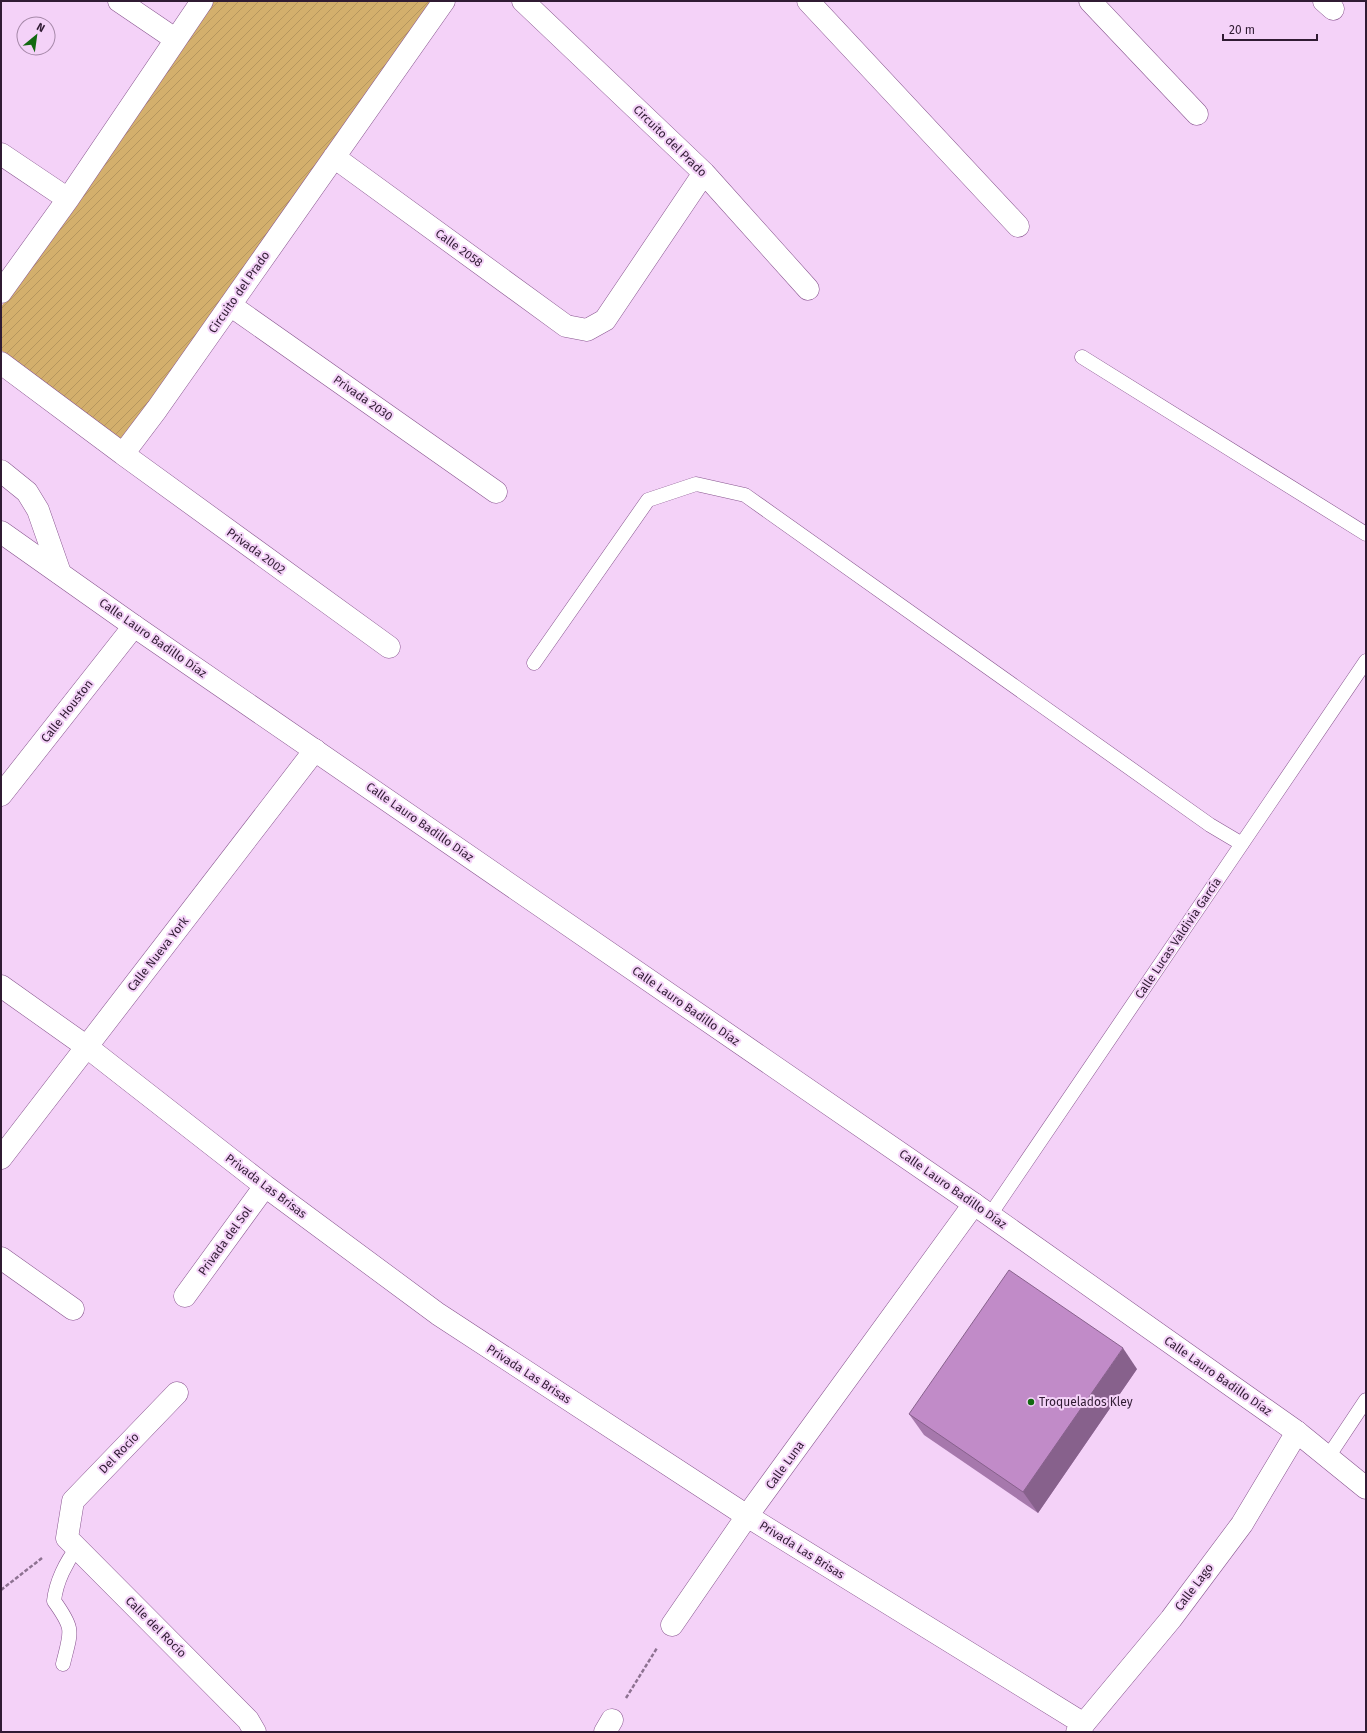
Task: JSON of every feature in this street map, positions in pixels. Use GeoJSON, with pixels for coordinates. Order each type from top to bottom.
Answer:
{"type":"FeatureCollection","features":[{"type":"Feature","properties":{"kind":"street"},"geometry":{"type":"LineString","coordinates":[[119,1],[175,39]]}},
{"type":"Feature","properties":{"kind":"street"},"geometry":{"type":"LineString","coordinates":[[1,292],[68,199],[202,1]]}},
{"type":"Feature","properties":{"kind":"street","name":"Circuito del Prado"},"geometry":{"type":"LineString","coordinates":[[123,454],[444,1]]}},
{"type":"Feature","properties":{"kind":"street","name":"Circuito del Prado"},"geometry":{"type":"LineString","coordinates":[[523,1],[704,173],[808,289]]}},
{"type":"Feature","properties":{"kind":"street"},"geometry":{"type":"LineString","coordinates":[[808,1],[1018,226]]}},
{"type":"Feature","properties":{"kind":"street"},"geometry":{"type":"LineString","coordinates":[[1090,1],[1197,114]]}},
{"type":"Feature","properties":{"kind":"street"},"geometry":{"type":"LineString","coordinates":[[1,154],[68,199]]}},
{"type":"Feature","properties":{"kind":"street","name":"Calle 2058"},"geometry":{"type":"LineString","coordinates":[[334,156],[566,326],[587,330],[605,320],[704,173]]}},
{"type":"Feature","properties":{"kind":"street","name":"Privada 2030"},"geometry":{"type":"LineString","coordinates":[[230,305],[496,492]]}},
{"type":"Feature","properties":{"kind":"street"},"geometry":{"type":"LineString","coordinates":[[4,372],[123,454]]}},
{"type":"Feature","properties":{"kind":"street","name":"Privada 2002"},"geometry":{"type":"LineString","coordinates":[[123,454],[388,647]]}},
{"type":"Feature","properties":{"kind":"street"},"geometry":{"type":"LineString","coordinates":[[1,471],[27,492],[38,510],[60,572]]}},
{"type":"Feature","properties":{"kind":"street","name":"Calle Lauro Badillo Díaz"},"geometry":{"type":"LineString","coordinates":[[1,532],[60,572],[134,626],[982,1209],[1296,1432],[1366,1488]]}},
{"type":"Feature","properties":{"kind":"street","name":"Calle Houston"},"geometry":{"type":"LineString","coordinates":[[1,795],[134,626]]}},
{"type":"Feature","properties":{"kind":"street","name":"Calle Nueva York"},"geometry":{"type":"LineString","coordinates":[[1,1158],[316,750]]}},
{"type":"Feature","properties":{"kind":"street","name":"Privada Las Brisas"},"geometry":{"type":"LineString","coordinates":[[1,986],[87,1047],[265,1186],[438,1314],[747,1516],[1080,1728]]}},
{"type":"Feature","properties":{"kind":"street","name":"Privada del Sol"},"geometry":{"type":"LineString","coordinates":[[185,1296],[265,1186]]}},
{"type":"Feature","properties":{"kind":"street","name":"Calle Luna"},"geometry":{"type":"LineString","coordinates":[[672,1625],[747,1516],[982,1209]]}},
{"type":"Feature","properties":{"kind":"street"},"geometry":{"type":"LineString","coordinates":[[1,1258],[73,1309]]}},
{"type":"Feature","properties":{"kind":"street","name":"Del Rocío"},"geometry":{"type":"LineString","coordinates":[[71,1534],[73,1501],[177,1393]]}},
{"type":"Feature","properties":{"kind":"street","name":"Calle Lago"},"geometry":{"type":"LineString","coordinates":[[1080,1728],[1171,1619],[1242,1524],[1296,1432]]}},
{"type":"Feature","properties":{"kind":"street","name":"Calle del Rocío"},"geometry":{"type":"LineString","coordinates":[[71,1534],[248,1720],[255,1732]]}},
{"type":"Feature","properties":{"kind":"lane"},"geometry":{"type":"LineString","coordinates":[[1082,357],[1366,534]]}},
{"type":"Feature","properties":{"kind":"lane"},"geometry":{"type":"LineString","coordinates":[[534,663],[648,500],[696,484],[745,495],[1210,825],[1242,844]]}},
{"type":"Feature","properties":{"kind":"lane","name":"Calle Lucas Valdivia García"},"geometry":{"type":"LineString","coordinates":[[982,1209],[1242,844],[1366,661]]}},
{"type":"Feature","properties":{"kind":"lane"},"geometry":{"type":"LineString","coordinates":[[1328,1457],[1366,1400]]}},
{"type":"Feature","properties":{"kind":"lane"},"geometry":{"type":"LineString","coordinates":[[63,1664],[71,1633],[68,1620],[54,1601],[55,1590],[69,1558],[71,1534]]}},
{"type":"Feature","properties":{"kind":"path"},"geometry":{"type":"LineString","coordinates":[[1,1590],[71,1534]]}},
{"type":"Feature","properties":{"kind":"path"},"geometry":{"type":"LineString","coordinates":[[608,1726],[672,1625]]}},
{"type":"Feature","properties":{"kind":"shaded area"},"geometry":{"type":"Polygon","coordinates":[[[212,1],[431,1],[121,442],[1,350],[1,307],[212,1]]]}},
{"type":"Feature","properties":{"kind":"building","name":"Troquelados Kley"},"geometry":{"type":"Polygon","coordinates":[[[1009,1270],[1123,1348],[1023,1492],[909,1414],[1009,1270]]]}},
{"type":"Feature","properties":{"kind":"place","name":"Troquelados Kley"},"geometry":{"type":"Point","coordinates":[1031,1402]}}]}
